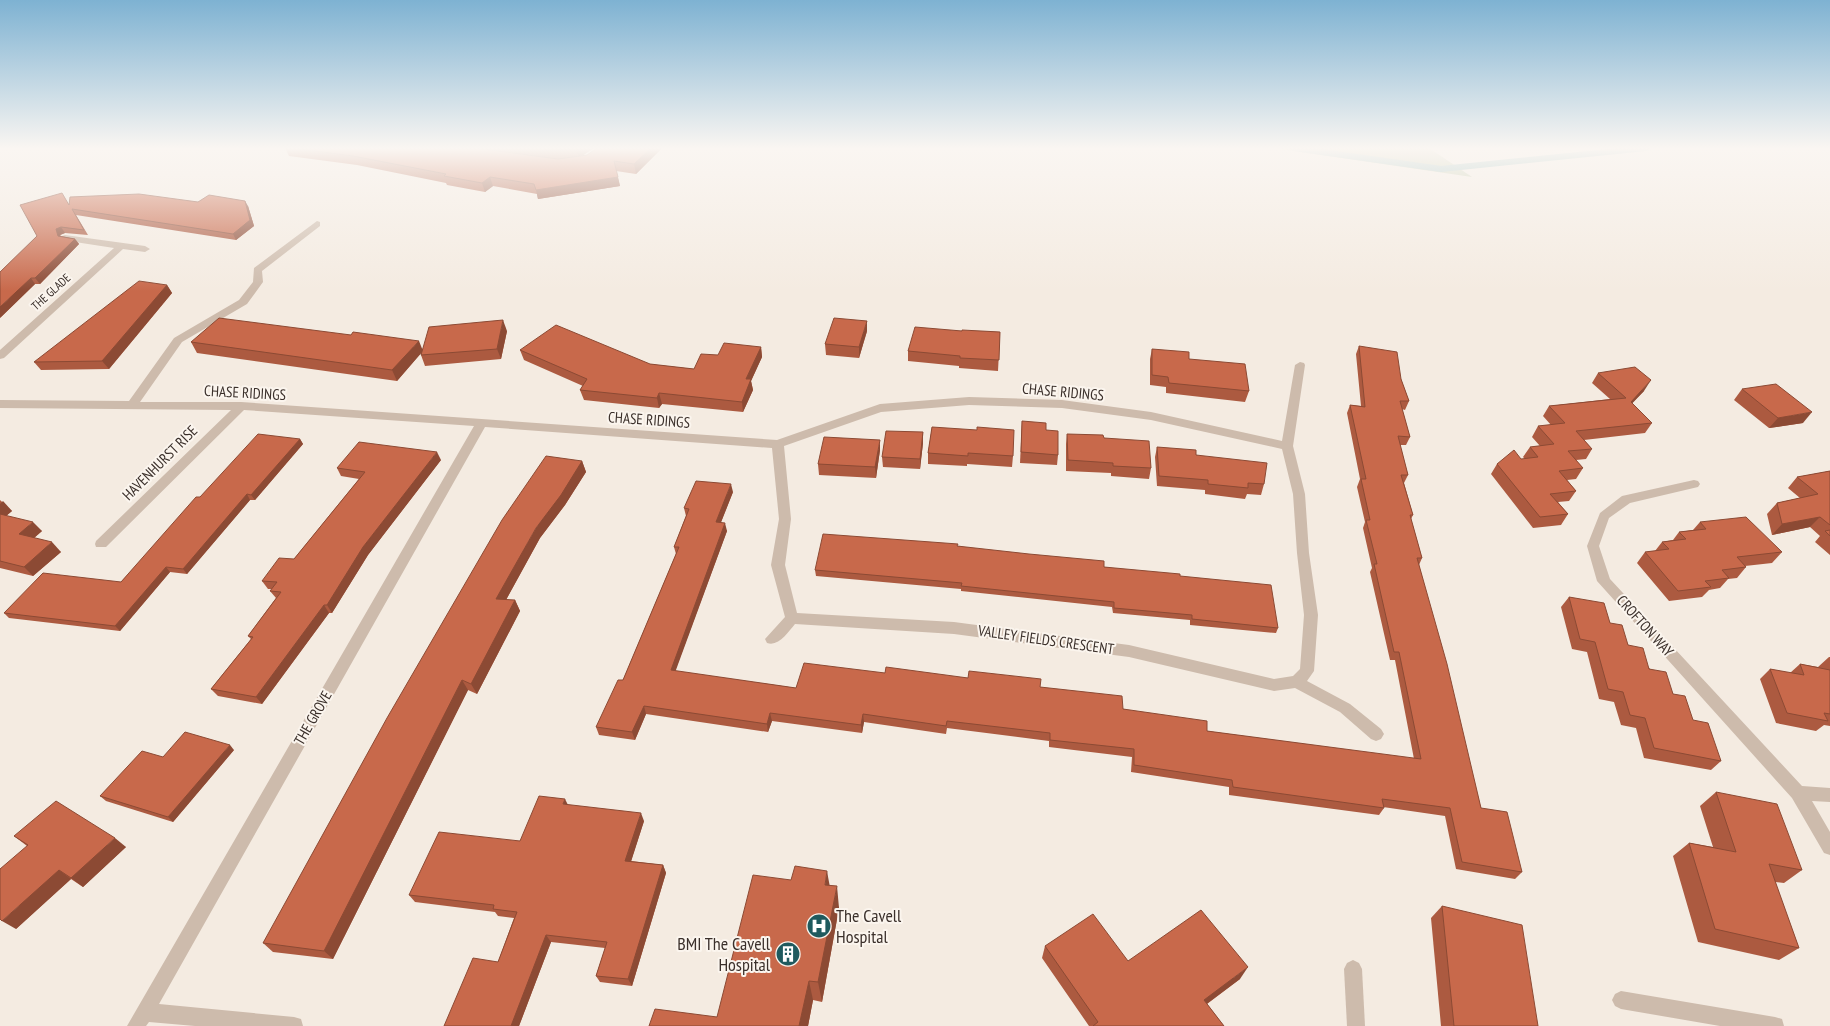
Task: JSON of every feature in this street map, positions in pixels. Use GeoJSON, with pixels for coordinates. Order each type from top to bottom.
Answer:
{"type":"FeatureCollection","features":[{"type":"Feature","properties":{"kind":"street"},"geometry":{"type":"LineString","coordinates":[[132,404],[178,340],[243,302],[258,282],[257,270],[317,224]]}},
{"type":"Feature","properties":{"kind":"street"},"geometry":{"type":"LineString","coordinates":[[64,238],[145,249]]}},
{"type":"Feature","properties":{"kind":"street","name":"THE GLADE"},"geometry":{"type":"LineString","coordinates":[[0,356],[120,246]]}},
{"type":"Feature","properties":{"kind":"street"},"geometry":{"type":"LineString","coordinates":[[1300,366],[1287,446],[1299,494],[1303,553],[1311,615],[1307,671],[1297,682],[1345,708],[1376,734]]}},
{"type":"Feature","properties":{"kind":"street","name":"CHASE RIDINGS"},"geometry":{"type":"LineString","coordinates":[[0,404],[241,406],[778,444],[880,408],[968,401],[1062,404],[1151,416],[1287,446]]}},
{"type":"Feature","properties":{"kind":"street","name":"HAVENHURST RISE"},"geometry":{"type":"LineString","coordinates":[[101,544],[241,406]]}},
{"type":"Feature","properties":{"kind":"street","name":"THE GROVE"},"geometry":{"type":"LineString","coordinates":[[294,1026],[140,1019],[481,424]]}},
{"type":"Feature","properties":{"kind":"street"},"geometry":{"type":"LineString","coordinates":[[772,639],[792,618],[778,565],[785,518],[778,444]]}},
{"type":"Feature","properties":{"kind":"street","name":"CROFTON WAY"},"geometry":{"type":"LineString","coordinates":[[1694,484],[1626,499],[1604,516],[1593,546],[1604,581],[1798,793],[1830,847]]}},
{"type":"Feature","properties":{"kind":"street","name":"VALLEY FIELDS CRESCENT"},"geometry":{"type":"LineString","coordinates":[[792,618],[963,629],[1129,651],[1274,685],[1297,682]]}},
{"type":"Feature","properties":{"kind":"street"},"geometry":{"type":"LineString","coordinates":[[1798,793],[1830,795]]}},
{"type":"Feature","properties":{"kind":"street"},"geometry":{"type":"LineString","coordinates":[[1353,969],[1356,1026]]}},
{"type":"Feature","properties":{"kind":"street"},"geometry":{"type":"LineString","coordinates":[[1621,1000],[1775,1026]]}},
{"type":"Feature","properties":{"kind":"building"},"geometry":{"type":"Polygon","coordinates":[[[52,196],[64,196],[69,205],[70,197],[153,196],[198,202],[208,196],[214,196],[245,201],[250,220],[233,234],[72,209],[84,230],[61,227],[56,229],[58,236],[75,239],[35,278],[31,278],[0,307],[0,272],[37,236],[20,205],[52,196]]]}},
{"type":"Feature","properties":{"kind":"building"},"geometry":{"type":"Polygon","coordinates":[[[139,281],[167,285],[102,361],[34,362],[139,281]]]}},
{"type":"Feature","properties":{"kind":"building"},"geometry":{"type":"Polygon","coordinates":[[[219,318],[351,335],[353,332],[419,341],[392,370],[191,342],[219,318]]]}},
{"type":"Feature","properties":{"kind":"building"},"geometry":{"type":"Polygon","coordinates":[[[834,318],[867,321],[859,347],[825,344],[834,318]]]}},
{"type":"Feature","properties":{"kind":"building"},"geometry":{"type":"Polygon","coordinates":[[[503,320],[497,349],[421,355],[429,327],[503,320]]]}},
{"type":"Feature","properties":{"kind":"building"},"geometry":{"type":"Polygon","coordinates":[[[556,325],[650,364],[694,369],[701,354],[718,355],[724,343],[761,347],[746,379],[751,379],[742,402],[659,393],[657,398],[580,390],[587,379],[520,350],[556,325]]]}},
{"type":"Feature","properties":{"kind":"building"},"geometry":{"type":"Polygon","coordinates":[[[915,327],[1000,332],[999,360],[960,358],[960,356],[908,351],[915,327]]]}},
{"type":"Feature","properties":{"kind":"building"},"geometry":{"type":"Polygon","coordinates":[[[1359,346],[1397,352],[1401,379],[1409,401],[1400,401],[1410,437],[1398,436],[1408,475],[1401,475],[1413,515],[1410,515],[1422,558],[1417,558],[1447,664],[1481,808],[1507,812],[1522,872],[1462,862],[1450,808],[1382,799],[1384,808],[1233,787],[1232,780],[1134,765],[1134,749],[1050,740],[1050,733],[947,721],[946,726],[863,714],[861,725],[770,713],[767,724],[644,706],[632,732],[596,727],[618,680],[623,680],[679,547],[674,547],[689,509],[684,508],[696,481],[731,484],[716,522],[725,523],[671,670],[796,688],[804,663],[885,673],[886,667],[968,678],[969,671],[1041,679],[1040,687],[1122,696],[1123,709],[1207,721],[1207,731],[1421,759],[1399,652],[1394,652],[1374,564],[1377,564],[1366,520],[1370,520],[1361,479],[1366,479],[1350,405],[1365,407],[1359,346]]]}},
{"type":"Feature","properties":{"kind":"building"},"geometry":{"type":"Polygon","coordinates":[[[1152,349],[1189,352],[1189,359],[1245,364],[1249,391],[1169,383],[1168,377],[1152,375],[1152,349]]]}},
{"type":"Feature","properties":{"kind":"building"},"geometry":{"type":"Polygon","coordinates":[[[1635,367],[1651,380],[1631,402],[1652,423],[1576,431],[1592,449],[1568,451],[1583,468],[1559,471],[1576,491],[1550,494],[1568,514],[1540,517],[1497,464],[1514,450],[1521,459],[1538,457],[1530,447],[1554,444],[1538,426],[1565,423],[1549,406],[1626,398],[1598,373],[1635,367]]]}},
{"type":"Feature","properties":{"kind":"building"},"geometry":{"type":"Polygon","coordinates":[[[1776,384],[1812,412],[1778,418],[1742,389],[1776,384]]]}},
{"type":"Feature","properties":{"kind":"building"},"geometry":{"type":"Polygon","coordinates":[[[1022,421],[1046,423],[1046,430],[1058,431],[1058,455],[1021,452],[1022,421]]]}},
{"type":"Feature","properties":{"kind":"building"},"geometry":{"type":"Polygon","coordinates":[[[932,427],[977,430],[977,427],[1014,430],[1013,456],[968,453],[968,456],[928,453],[932,427]]]}},
{"type":"Feature","properties":{"kind":"building"},"geometry":{"type":"Polygon","coordinates":[[[886,431],[923,432],[920,459],[882,457],[886,431]]]}},
{"type":"Feature","properties":{"kind":"building"},"geometry":{"type":"Polygon","coordinates":[[[258,434],[300,439],[251,495],[247,494],[183,569],[166,567],[115,626],[4,613],[43,573],[121,582],[196,497],[200,497],[258,434]]]}},
{"type":"Feature","properties":{"kind":"building"},"geometry":{"type":"Polygon","coordinates":[[[1067,434],[1103,435],[1104,438],[1149,441],[1151,468],[1113,466],[1113,463],[1068,460],[1067,434]]]}},
{"type":"Feature","properties":{"kind":"building"},"geometry":{"type":"Polygon","coordinates":[[[824,437],[880,440],[875,467],[818,464],[824,437]]]}},
{"type":"Feature","properties":{"kind":"building"},"geometry":{"type":"Polygon","coordinates":[[[359,442],[437,452],[363,547],[327,605],[324,605],[256,697],[211,689],[253,637],[248,636],[281,592],[270,591],[277,582],[262,581],[279,558],[294,559],[365,472],[337,468],[359,442]]]}},
{"type":"Feature","properties":{"kind":"building"},"geometry":{"type":"Polygon","coordinates":[[[1157,447],[1196,450],[1196,455],[1267,463],[1264,484],[1248,483],[1248,488],[1208,484],[1208,480],[1159,476],[1157,447]]]}},
{"type":"Feature","properties":{"kind":"building"},"geometry":{"type":"Polygon","coordinates":[[[546,456],[582,461],[561,495],[536,528],[496,599],[515,600],[471,684],[462,680],[324,951],[263,943],[387,718],[502,520],[546,456]]]}},
{"type":"Feature","properties":{"kind":"building"},"geometry":{"type":"Polygon","coordinates":[[[1830,471],[1830,525],[1820,517],[1782,524],[1777,503],[1818,494],[1797,477],[1830,471]]]}},
{"type":"Feature","properties":{"kind":"building"},"geometry":{"type":"Polygon","coordinates":[[[0,514],[33,522],[19,534],[52,542],[24,567],[0,561],[0,514]]]}},
{"type":"Feature","properties":{"kind":"building"},"geometry":{"type":"Polygon","coordinates":[[[1746,517],[1782,552],[1737,557],[1746,567],[1722,570],[1729,578],[1705,581],[1711,587],[1678,591],[1645,552],[1669,549],[1662,542],[1686,539],[1679,532],[1706,529],[1700,522],[1746,517]]]}},
{"type":"Feature","properties":{"kind":"building"},"geometry":{"type":"Polygon","coordinates":[[[823,534],[958,544],[957,546],[1104,561],[1104,567],[1271,585],[1278,628],[1192,619],[1192,615],[1114,608],[1114,602],[961,586],[962,583],[815,570],[823,534]]]}},
{"type":"Feature","properties":{"kind":"building"},"geometry":{"type":"Polygon","coordinates":[[[1569,597],[1604,603],[1610,623],[1622,625],[1628,645],[1643,648],[1649,669],[1666,672],[1673,694],[1685,696],[1693,720],[1708,723],[1721,761],[1654,748],[1645,718],[1630,715],[1623,692],[1608,689],[1595,642],[1580,639],[1569,597]]]}},
{"type":"Feature","properties":{"kind":"building"},"geometry":{"type":"Polygon","coordinates":[[[1800,664],[1830,670],[1830,714],[1824,713],[1828,721],[1787,713],[1770,669],[1804,675],[1800,664]]]}},
{"type":"Feature","properties":{"kind":"building"},"geometry":{"type":"Polygon","coordinates":[[[185,732],[230,745],[168,817],[100,796],[142,751],[163,757],[185,732]]]}},
{"type":"Feature","properties":{"kind":"building"},"geometry":{"type":"Polygon","coordinates":[[[1716,792],[1777,804],[1802,870],[1769,864],[1799,948],[1715,929],[1689,843],[1736,852],[1716,792]]]}},
{"type":"Feature","properties":{"kind":"building"},"geometry":{"type":"Polygon","coordinates":[[[539,796],[565,799],[563,804],[641,813],[625,861],[663,865],[628,979],[596,976],[607,942],[546,935],[511,1026],[444,1026],[473,958],[498,962],[517,912],[493,909],[494,905],[409,895],[439,832],[520,841],[539,796]]]}},
{"type":"Feature","properties":{"kind":"building"},"geometry":{"type":"Polygon","coordinates":[[[56,801],[115,838],[71,878],[59,870],[2,921],[0,919],[0,869],[28,845],[14,836],[56,801]]]}},
{"type":"Feature","properties":{"kind":"building","name":"BMI The Cavell Hospital"},"geometry":{"type":"Polygon","coordinates":[[[795,866],[827,871],[825,885],[837,886],[818,982],[809,981],[799,1026],[649,1026],[655,1009],[717,1017],[753,875],[791,880],[795,866]]]}},
{"type":"Feature","properties":{"kind":"building"},"geometry":{"type":"Polygon","coordinates":[[[1442,906],[1522,925],[1538,1026],[1454,1026],[1442,906]]]}},
{"type":"Feature","properties":{"kind":"building"},"geometry":{"type":"Polygon","coordinates":[[[1201,910],[1248,967],[1204,1000],[1224,1026],[1093,1026],[1098,1022],[1045,946],[1093,914],[1128,961],[1201,910]]]}},
{"type":"Feature","properties":{"kind":"place","name":"The Cavell Hospital"},"geometry":{"type":"Point","coordinates":[819,926]}},
{"type":"Feature","properties":{"kind":"place","name":"BMI The Cavell Hospital"},"geometry":{"type":"Point","coordinates":[788,954]}}]}
